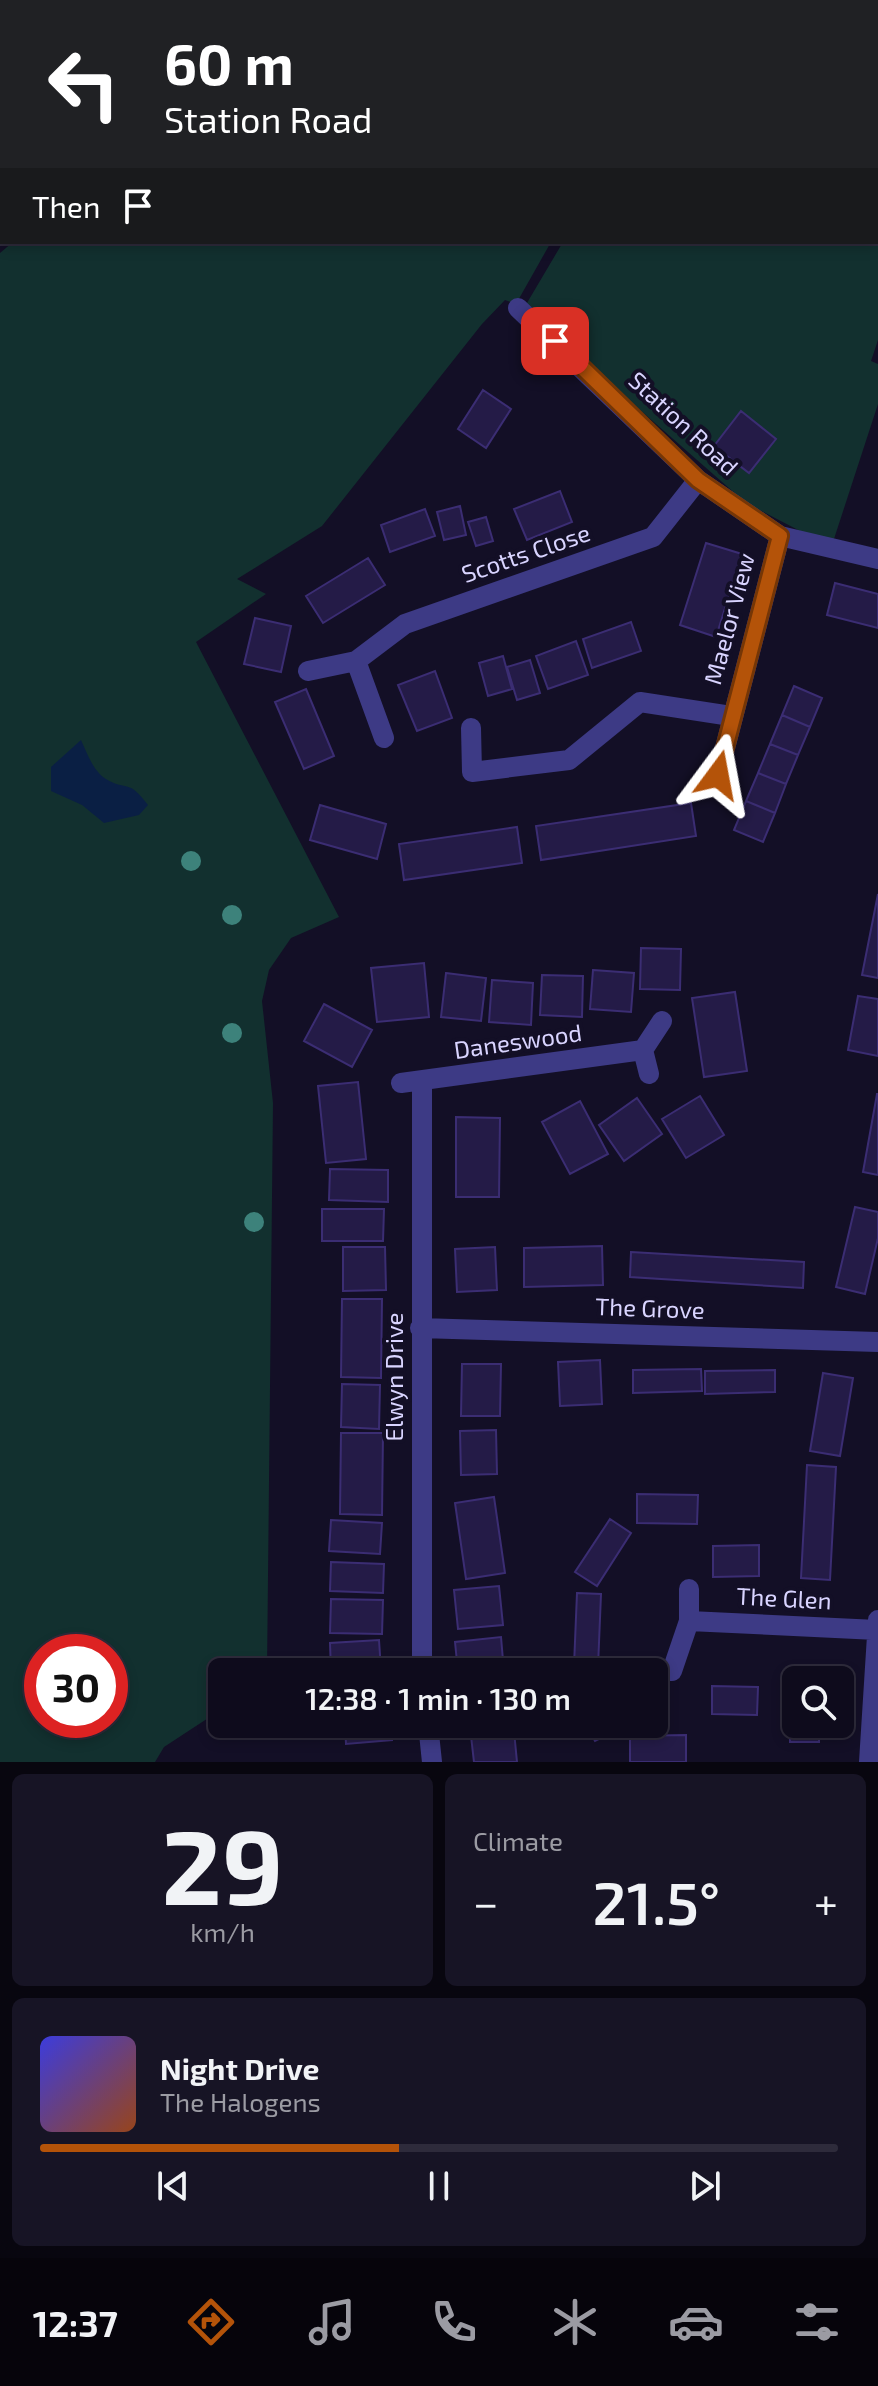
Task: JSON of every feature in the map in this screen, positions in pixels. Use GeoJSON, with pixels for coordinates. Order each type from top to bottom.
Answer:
{"type":"FeatureCollection","features":[{"type":"Feature","properties":{"kind":"street","name":"Station Road"},"geometry":{"type":"LineString","coordinates":[[518,308],[698,480],[780,536],[878,559]]}},
{"type":"Feature","properties":{"kind":"street","name":"Scotts Close"},"geometry":{"type":"LineString","coordinates":[[308,671],[356,661],[405,624],[653,537],[698,480]]}},
{"type":"Feature","properties":{"kind":"street","name":"Maelor View"},"geometry":{"type":"LineString","coordinates":[[718,775],[780,536]]}},
{"type":"Feature","properties":{"kind":"street"},"geometry":{"type":"LineString","coordinates":[[356,661],[384,738]]}},
{"type":"Feature","properties":{"kind":"street","name":"Maelor View"},"geometry":{"type":"LineString","coordinates":[[471,728],[472,772],[569,760],[640,702],[731,716]]}},
{"type":"Feature","properties":{"kind":"street"},"geometry":{"type":"LineString","coordinates":[[649,1074],[643,1050],[662,1021]]}},
{"type":"Feature","properties":{"kind":"street","name":"Daneswood"},"geometry":{"type":"LineString","coordinates":[[412,1083],[643,1050]]}},
{"type":"Feature","properties":{"kind":"street","name":"Elwyn Drive"},"geometry":{"type":"LineString","coordinates":[[412,1083],[420,1328],[422,1658]]}},
{"type":"Feature","properties":{"kind":"street","name":"The Grove"},"geometry":{"type":"LineString","coordinates":[[420,1328],[878,1342]]}},
{"type":"Feature","properties":{"kind":"street"},"geometry":{"type":"LineString","coordinates":[[672,1671],[689,1621],[689,1589]]}},
{"type":"Feature","properties":{"kind":"street","name":"The Glen"},"geometry":{"type":"LineString","coordinates":[[689,1621],[877,1625]]}},
{"type":"Feature","properties":{"kind":"street"},"geometry":{"type":"LineString","coordinates":[[869,1762],[877,1625]]}},
{"type":"Feature","properties":{"kind":"street"},"geometry":{"type":"LineString","coordinates":[[429,1738],[432,1762]]}},
{"type":"Feature","properties":{"kind":"green space"},"geometry":{"type":"Polygon","coordinates":[[[11,244],[550,244],[516,304],[505,300],[482,324],[322,526],[237,579],[266,594],[196,642],[339,917],[291,938],[269,970],[262,1001],[273,1103],[267,1658],[208,1658],[208,1718],[164,1747],[155,1762],[0,1762],[0,253],[11,244]]]}},
{"type":"Feature","properties":{"kind":"green space"},"geometry":{"type":"Polygon","coordinates":[[[562,244],[878,244],[878,340],[871,361],[878,364],[878,404],[833,542],[802,532],[746,503],[524,308],[562,244]]]}},
{"type":"Feature","properties":{"kind":"water"},"geometry":{"type":"Polygon","coordinates":[[[81,740],[101,776],[132,788],[148,805],[139,815],[104,823],[82,805],[51,791],[51,767],[81,740]]]}},
{"type":"Feature","properties":{"kind":"building"},"geometry":{"type":"Polygon","coordinates":[[[483,390],[511,409],[486,448],[458,429],[483,390]]]}},
{"type":"Feature","properties":{"kind":"building"},"geometry":{"type":"Polygon","coordinates":[[[741,411],[776,439],[749,473],[714,446],[741,411]]]}},
{"type":"Feature","properties":{"kind":"building"},"geometry":{"type":"Polygon","coordinates":[[[560,491],[572,522],[527,540],[514,509],[560,491]]]}},
{"type":"Feature","properties":{"kind":"building"},"geometry":{"type":"Polygon","coordinates":[[[460,506],[466,535],[444,540],[437,512],[460,506]]]}},
{"type":"Feature","properties":{"kind":"building"},"geometry":{"type":"Polygon","coordinates":[[[425,509],[435,536],[390,552],[381,525],[425,509]]]}},
{"type":"Feature","properties":{"kind":"building"},"geometry":{"type":"Polygon","coordinates":[[[486,517],[493,541],[476,546],[468,522],[486,517]]]}},
{"type":"Feature","properties":{"kind":"building"},"geometry":{"type":"Polygon","coordinates":[[[706,543],[742,554],[716,637],[680,625],[706,543]]]}},
{"type":"Feature","properties":{"kind":"building"},"geometry":{"type":"Polygon","coordinates":[[[368,558],[385,585],[323,623],[306,596],[368,558]]]}},
{"type":"Feature","properties":{"kind":"building"},"geometry":{"type":"Polygon","coordinates":[[[835,583],[878,594],[878,628],[827,615],[835,583]]]}},
{"type":"Feature","properties":{"kind":"building"},"geometry":{"type":"Polygon","coordinates":[[[255,618],[291,626],[281,672],[244,664],[255,618]]]}},
{"type":"Feature","properties":{"kind":"building"},"geometry":{"type":"Polygon","coordinates":[[[631,622],[641,651],[592,668],[583,639],[631,622]]]}},
{"type":"Feature","properties":{"kind":"building"},"geometry":{"type":"Polygon","coordinates":[[[576,641],[588,675],[548,689],[536,656],[576,641]]]}},
{"type":"Feature","properties":{"kind":"building"},"geometry":{"type":"Polygon","coordinates":[[[503,656],[512,689],[488,696],[479,663],[503,656]]]}},
{"type":"Feature","properties":{"kind":"building"},"geometry":{"type":"Polygon","coordinates":[[[530,660],[540,693],[517,700],[507,667],[530,660]]]}},
{"type":"Feature","properties":{"kind":"building"},"geometry":{"type":"Polygon","coordinates":[[[435,671],[452,718],[417,731],[398,685],[435,671]]]}},
{"type":"Feature","properties":{"kind":"building"},"geometry":{"type":"Polygon","coordinates":[[[794,686],[822,698],[810,727],[782,715],[794,686]]]}},
{"type":"Feature","properties":{"kind":"building"},"geometry":{"type":"Polygon","coordinates":[[[306,689],[334,756],[304,769],[275,702],[306,689]]]}},
{"type":"Feature","properties":{"kind":"building"},"geometry":{"type":"Polygon","coordinates":[[[782,715],[810,727],[798,755],[770,744],[782,715]]]}},
{"type":"Feature","properties":{"kind":"building"},"geometry":{"type":"Polygon","coordinates":[[[770,744],[798,755],[786,784],[758,773],[770,744]]]}},
{"type":"Feature","properties":{"kind":"building"},"geometry":{"type":"Polygon","coordinates":[[[758,773],[786,784],[775,813],[746,801],[758,773]]]}},
{"type":"Feature","properties":{"kind":"building"},"geometry":{"type":"Polygon","coordinates":[[[746,801],[775,813],[763,842],[734,830],[746,801]]]}},
{"type":"Feature","properties":{"kind":"building"},"geometry":{"type":"Polygon","coordinates":[[[691,803],[696,836],[541,860],[536,826],[691,803]]]}},
{"type":"Feature","properties":{"kind":"building"},"geometry":{"type":"Polygon","coordinates":[[[320,805],[386,824],[377,859],[310,840],[320,805]]]}},
{"type":"Feature","properties":{"kind":"building"},"geometry":{"type":"Polygon","coordinates":[[[517,827],[522,863],[404,880],[399,844],[517,827]]]}},
{"type":"Feature","properties":{"kind":"building"},"geometry":{"type":"Polygon","coordinates":[[[878,894],[878,978],[862,975],[878,894]]]}},
{"type":"Feature","properties":{"kind":"building"},"geometry":{"type":"Polygon","coordinates":[[[641,948],[681,949],[680,990],[640,989],[641,948]]]}},
{"type":"Feature","properties":{"kind":"building"},"geometry":{"type":"Polygon","coordinates":[[[424,963],[429,1017],[377,1022],[371,968],[424,963]]]}},
{"type":"Feature","properties":{"kind":"building"},"geometry":{"type":"Polygon","coordinates":[[[593,970],[634,973],[631,1012],[590,1009],[593,970]]]}},
{"type":"Feature","properties":{"kind":"building"},"geometry":{"type":"Polygon","coordinates":[[[446,973],[486,978],[481,1021],[441,1017],[446,973]]]}},
{"type":"Feature","properties":{"kind":"building"},"geometry":{"type":"Polygon","coordinates":[[[542,975],[583,976],[582,1017],[540,1015],[542,975]]]}},
{"type":"Feature","properties":{"kind":"building"},"geometry":{"type":"Polygon","coordinates":[[[492,980],[533,983],[531,1025],[489,1022],[492,980]]]}},
{"type":"Feature","properties":{"kind":"building"},"geometry":{"type":"Polygon","coordinates":[[[735,992],[747,1071],[704,1077],[692,998],[735,992]]]}},
{"type":"Feature","properties":{"kind":"building"},"geometry":{"type":"Polygon","coordinates":[[[858,996],[878,999],[878,1056],[848,1050],[858,996]]]}},
{"type":"Feature","properties":{"kind":"building"},"geometry":{"type":"Polygon","coordinates":[[[324,1004],[372,1030],[352,1067],[304,1041],[324,1004]]]}},
{"type":"Feature","properties":{"kind":"building"},"geometry":{"type":"Polygon","coordinates":[[[358,1082],[366,1159],[326,1163],[318,1086],[358,1082]]]}},
{"type":"Feature","properties":{"kind":"building"},"geometry":{"type":"Polygon","coordinates":[[[878,1094],[878,1175],[863,1172],[878,1094]]]}},
{"type":"Feature","properties":{"kind":"building"},"geometry":{"type":"Polygon","coordinates":[[[700,1096],[724,1135],[686,1158],[662,1119],[700,1096]]]}},
{"type":"Feature","properties":{"kind":"building"},"geometry":{"type":"Polygon","coordinates":[[[637,1098],[662,1134],[624,1161],[599,1125],[637,1098]]]}},
{"type":"Feature","properties":{"kind":"building"},"geometry":{"type":"Polygon","coordinates":[[[580,1101],[608,1154],[570,1174],[542,1122],[580,1101]]]}},
{"type":"Feature","properties":{"kind":"building"},"geometry":{"type":"Polygon","coordinates":[[[456,1117],[500,1118],[499,1197],[456,1197],[456,1117]]]}},
{"type":"Feature","properties":{"kind":"building"},"geometry":{"type":"Polygon","coordinates":[[[330,1169],[388,1170],[388,1202],[329,1200],[330,1169]]]}},
{"type":"Feature","properties":{"kind":"building"},"geometry":{"type":"Polygon","coordinates":[[[855,1207],[878,1212],[878,1238],[865,1294],[836,1287],[855,1207]]]}},
{"type":"Feature","properties":{"kind":"building"},"geometry":{"type":"Polygon","coordinates":[[[322,1209],[384,1209],[383,1241],[322,1241],[322,1209]]]}},
{"type":"Feature","properties":{"kind":"building"},"geometry":{"type":"Polygon","coordinates":[[[602,1246],[603,1285],[524,1287],[524,1248],[602,1246]]]}},
{"type":"Feature","properties":{"kind":"building"},"geometry":{"type":"Polygon","coordinates":[[[343,1247],[385,1247],[386,1290],[343,1291],[343,1247]]]}},
{"type":"Feature","properties":{"kind":"building"},"geometry":{"type":"Polygon","coordinates":[[[495,1247],[497,1290],[457,1292],[455,1249],[495,1247]]]}},
{"type":"Feature","properties":{"kind":"building"},"geometry":{"type":"Polygon","coordinates":[[[631,1252],[804,1262],[803,1288],[630,1277],[631,1252]]]}},
{"type":"Feature","properties":{"kind":"building"},"geometry":{"type":"Polygon","coordinates":[[[342,1299],[382,1299],[381,1378],[341,1377],[342,1299]]]}},
{"type":"Feature","properties":{"kind":"building"},"geometry":{"type":"Polygon","coordinates":[[[600,1360],[602,1404],[560,1406],[558,1362],[600,1360]]]}},
{"type":"Feature","properties":{"kind":"building"},"geometry":{"type":"Polygon","coordinates":[[[462,1364],[501,1364],[500,1416],[461,1416],[462,1364]]]}},
{"type":"Feature","properties":{"kind":"building"},"geometry":{"type":"Polygon","coordinates":[[[701,1369],[702,1391],[633,1393],[633,1370],[701,1369]]]}},
{"type":"Feature","properties":{"kind":"building"},"geometry":{"type":"Polygon","coordinates":[[[775,1370],[775,1392],[705,1394],[705,1371],[775,1370]]]}},
{"type":"Feature","properties":{"kind":"building"},"geometry":{"type":"Polygon","coordinates":[[[823,1373],[853,1378],[840,1456],[810,1451],[823,1373]]]}},
{"type":"Feature","properties":{"kind":"building"},"geometry":{"type":"Polygon","coordinates":[[[342,1384],[380,1385],[379,1429],[341,1427],[342,1384]]]}},
{"type":"Feature","properties":{"kind":"building"},"geometry":{"type":"Polygon","coordinates":[[[496,1430],[497,1474],[461,1475],[460,1431],[496,1430]]]}},
{"type":"Feature","properties":{"kind":"building"},"geometry":{"type":"Polygon","coordinates":[[[341,1433],[383,1433],[382,1515],[340,1514],[341,1433]]]}},
{"type":"Feature","properties":{"kind":"building"},"geometry":{"type":"Polygon","coordinates":[[[807,1465],[836,1467],[830,1580],[801,1578],[807,1465]]]}},
{"type":"Feature","properties":{"kind":"building"},"geometry":{"type":"Polygon","coordinates":[[[637,1494],[698,1495],[697,1524],[637,1523],[637,1494]]]}},
{"type":"Feature","properties":{"kind":"building"},"geometry":{"type":"Polygon","coordinates":[[[494,1497],[505,1573],[466,1579],[455,1503],[494,1497]]]}},
{"type":"Feature","properties":{"kind":"building"},"geometry":{"type":"Polygon","coordinates":[[[610,1519],[631,1533],[597,1586],[575,1572],[610,1519]]]}},
{"type":"Feature","properties":{"kind":"building"},"geometry":{"type":"Polygon","coordinates":[[[331,1520],[382,1523],[380,1554],[329,1551],[331,1520]]]}},
{"type":"Feature","properties":{"kind":"building"},"geometry":{"type":"Polygon","coordinates":[[[759,1545],[759,1576],[713,1577],[713,1546],[759,1545]]]}},
{"type":"Feature","properties":{"kind":"building"},"geometry":{"type":"Polygon","coordinates":[[[331,1562],[384,1564],[383,1593],[330,1591],[331,1562]]]}},
{"type":"Feature","properties":{"kind":"building"},"geometry":{"type":"Polygon","coordinates":[[[499,1586],[503,1625],[458,1629],[454,1590],[499,1586]]]}},
{"type":"Feature","properties":{"kind":"building"},"geometry":{"type":"Polygon","coordinates":[[[577,1593],[601,1594],[598,1658],[574,1658],[577,1593]]]}},
{"type":"Feature","properties":{"kind":"building"},"geometry":{"type":"Polygon","coordinates":[[[331,1599],[383,1600],[382,1634],[330,1633],[331,1599]]]}},
{"type":"Feature","properties":{"kind":"building"},"geometry":{"type":"Polygon","coordinates":[[[501,1637],[503,1658],[457,1658],[455,1642],[501,1637]]]}},
{"type":"Feature","properties":{"kind":"building"},"geometry":{"type":"Polygon","coordinates":[[[379,1640],[380,1658],[331,1658],[330,1643],[379,1640]]]}},
{"type":"Feature","properties":{"kind":"building"},"geometry":{"type":"Polygon","coordinates":[[[712,1686],[758,1687],[757,1715],[712,1714],[712,1686]]]}},
{"type":"Feature","properties":{"kind":"building"},"geometry":{"type":"Polygon","coordinates":[[[668,1735],[686,1735],[686,1762],[630,1762],[630,1738],[668,1738],[668,1735]]]}},
{"type":"Feature","properties":{"kind":"building"},"geometry":{"type":"Polygon","coordinates":[[[346,1738],[392,1738],[392,1740],[346,1744],[346,1738]]]}},
{"type":"Feature","properties":{"kind":"building"},"geometry":{"type":"Polygon","coordinates":[[[471,1738],[515,1738],[517,1762],[474,1762],[471,1738]]]}},
{"type":"Feature","properties":{"kind":"building"},"geometry":{"type":"Polygon","coordinates":[[[790,1738],[819,1738],[819,1742],[790,1742],[790,1738]]]}},
{"type":"Feature","properties":{"kind":"route"},"geometry":{"type":"LineString","coordinates":[[555,341],[698,480],[780,536],[718,775]]}}]}
